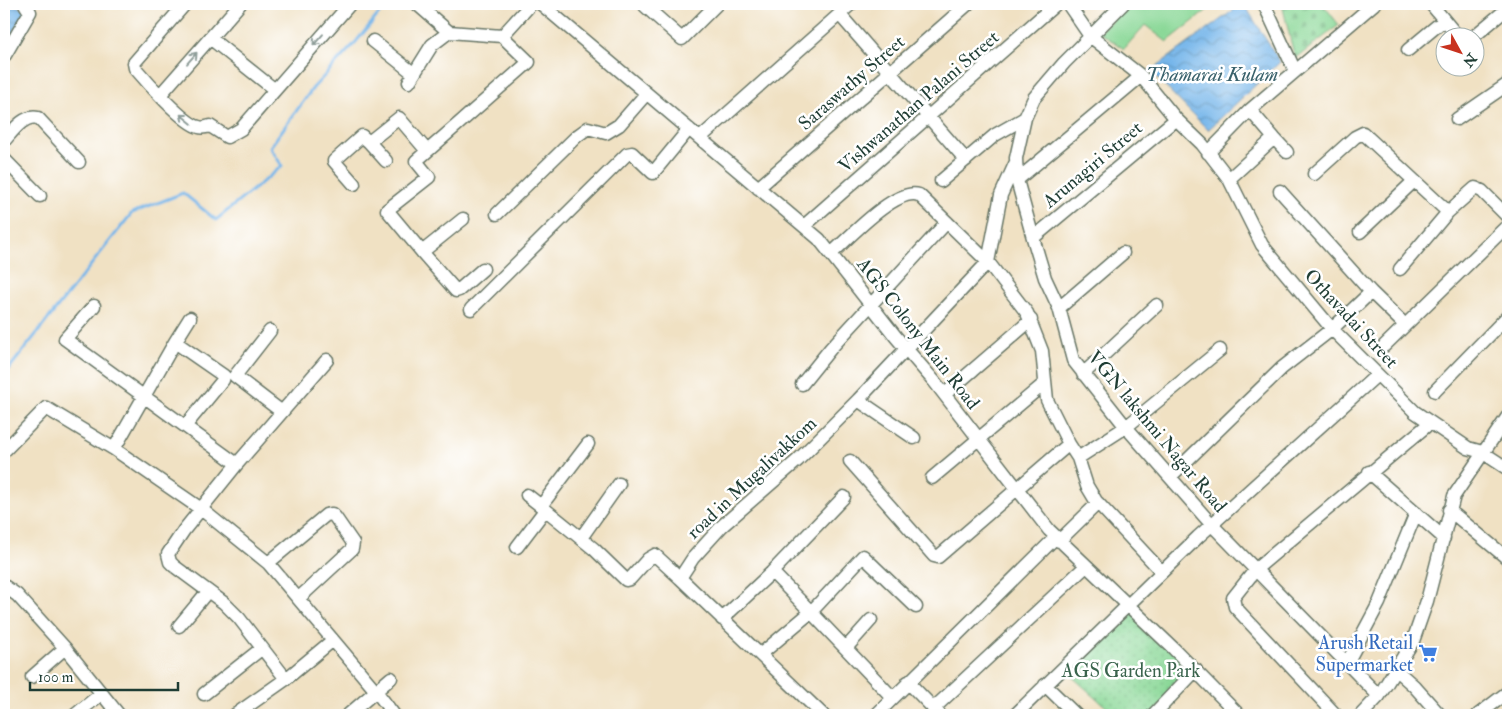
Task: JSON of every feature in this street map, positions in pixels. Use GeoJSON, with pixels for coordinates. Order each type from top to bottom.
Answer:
{"type":"FeatureCollection","features":[{"type":"Feature","properties":{"kind":"street"},"geometry":{"type":"LineString","coordinates":[[5,55],[30,12],[25,4]]}},
{"type":"Feature","properties":{"kind":"street"},"geometry":{"type":"LineString","coordinates":[[185,4],[134,63],[138,72],[193,125],[200,128],[210,126],[227,137],[241,129],[350,4]]}},
{"type":"Feature","properties":{"kind":"street"},"geometry":{"type":"LineString","coordinates":[[160,95],[240,4]]}},
{"type":"Feature","properties":{"kind":"street"},"geometry":{"type":"LineString","coordinates":[[416,4],[449,32],[502,36],[529,62],[416,161],[429,177],[388,210],[456,290],[459,290],[483,269]]}},
{"type":"Feature","properties":{"kind":"street"},"geometry":{"type":"LineString","coordinates":[[502,36],[531,4]]}},
{"type":"Feature","properties":{"kind":"street","name":"AGS Colony Main Road"},"geometry":{"type":"LineString","coordinates":[[541,4],[804,226],[832,253],[870,305],[945,394],[1058,539],[1085,567],[1196,670],[1239,715]]}},
{"type":"Feature","properties":{"kind":"street"},"geometry":{"type":"LineString","coordinates":[[645,6],[682,39],[717,4]]}},
{"type":"Feature","properties":{"kind":"street"},"geometry":{"type":"LineString","coordinates":[[700,138],[851,4]]}},
{"type":"Feature","properties":{"kind":"street","name":"Saraswathy Street"},"geometry":{"type":"LineString","coordinates":[[758,188],[968,4]]}},
{"type":"Feature","properties":{"kind":"street","name":"Vishwanathan Palani Street"},"geometry":{"type":"LineString","coordinates":[[804,226],[1056,4]]}},
{"type":"Feature","properties":{"kind":"street","name":"Othavadai Street"},"geometry":{"type":"LineString","coordinates":[[1068,4],[1090,36],[1140,76],[1208,153],[1229,180],[1262,245],[1332,329],[1415,412],[1468,448],[1482,452],[1508,468]]}},
{"type":"Feature","properties":{"kind":"street","name":"VGN lakshmi Nagar Road"},"geometry":{"type":"LineString","coordinates":[[1123,4],[1090,36],[1034,98],[1025,118],[1015,164],[1017,180],[1032,238],[1045,278],[1059,308],[1073,360],[1126,427],[1171,476],[1212,525],[1379,696]]}},
{"type":"Feature","properties":{"kind":"street"},"geometry":{"type":"LineString","coordinates":[[1264,4],[1295,72]]}},
{"type":"Feature","properties":{"kind":"street"},"geometry":{"type":"LineString","coordinates":[[1208,153],[1250,110],[1374,4]]}},
{"type":"Feature","properties":{"kind":"street"},"geometry":{"type":"LineString","coordinates":[[1431,4],[1451,28]]}},
{"type":"Feature","properties":{"kind":"street"},"geometry":{"type":"LineString","coordinates":[[1484,28],[1508,8]]}},
{"type":"Feature","properties":{"kind":"street"},"geometry":{"type":"LineString","coordinates":[[840,15],[966,160]]}},
{"type":"Feature","properties":{"kind":"street"},"geometry":{"type":"LineString","coordinates":[[1408,50],[1444,20]]}},
{"type":"Feature","properties":{"kind":"street"},"geometry":{"type":"LineString","coordinates":[[373,41],[411,78],[432,45],[449,32]]}},
{"type":"Feature","properties":{"kind":"street"},"geometry":{"type":"LineString","coordinates":[[210,38],[275,90]]}},
{"type":"Feature","properties":{"kind":"street"},"geometry":{"type":"LineString","coordinates":[[1017,180],[1140,76]]}},
{"type":"Feature","properties":{"kind":"street"},"geometry":{"type":"LineString","coordinates":[[1457,119],[1508,84]]}},
{"type":"Feature","properties":{"kind":"street"},"geometry":{"type":"LineString","coordinates":[[496,214],[576,136],[588,128],[606,134],[613,130],[646,94]]}},
{"type":"Feature","properties":{"kind":"street"},"geometry":{"type":"LineString","coordinates":[[1250,110],[1287,152]]}},
{"type":"Feature","properties":{"kind":"street"},"geometry":{"type":"LineString","coordinates":[[4,140],[24,120],[34,116],[79,162]]}},
{"type":"Feature","properties":{"kind":"street"},"geometry":{"type":"LineString","coordinates":[[369,142],[399,118],[427,151]]}},
{"type":"Feature","properties":{"kind":"street"},"geometry":{"type":"LineString","coordinates":[[941,181],[1001,131],[1025,118]]}},
{"type":"Feature","properties":{"kind":"street","name":"Arunagiri Street"},"geometry":{"type":"LineString","coordinates":[[1032,238],[1176,119]]}},
{"type":"Feature","properties":{"kind":"street"},"geometry":{"type":"LineString","coordinates":[[471,309],[627,154],[632,153],[653,173],[689,129]]}},
{"type":"Feature","properties":{"kind":"street"},"geometry":{"type":"LineString","coordinates":[[1314,174],[1355,137],[1364,133],[1448,212]]}},
{"type":"Feature","properties":{"kind":"street"},"geometry":{"type":"LineString","coordinates":[[354,184],[334,161],[362,136],[386,161]]}},
{"type":"Feature","properties":{"kind":"street"},"geometry":{"type":"LineString","coordinates":[[1229,180],[1274,138]]}},
{"type":"Feature","properties":{"kind":"street"},"geometry":{"type":"LineString","coordinates":[[4,159],[40,196]]}},
{"type":"Feature","properties":{"kind":"street"},"geometry":{"type":"LineString","coordinates":[[988,262],[1002,190],[1015,164]]}},
{"type":"Feature","properties":{"kind":"street"},"geometry":{"type":"LineString","coordinates":[[1360,232],[1414,181]]}},
{"type":"Feature","properties":{"kind":"street"},"geometry":{"type":"LineString","coordinates":[[1400,269],[1448,212],[1474,188],[1482,191],[1506,212]]}},
{"type":"Feature","properties":{"kind":"street"},"geometry":{"type":"LineString","coordinates":[[1280,191],[1371,292],[1405,325]]}},
{"type":"Feature","properties":{"kind":"street"},"geometry":{"type":"LineString","coordinates":[[832,253],[887,204],[904,195],[913,193],[919,195],[947,222],[988,262],[1030,320],[1042,351],[1047,400],[1078,458],[1087,486],[1098,502],[1162,572]]}},
{"type":"Feature","properties":{"kind":"street"},"geometry":{"type":"LineString","coordinates":[[422,252],[463,219]]}},
{"type":"Feature","properties":{"kind":"street"},"geometry":{"type":"LineString","coordinates":[[802,384],[831,348],[947,222]]}},
{"type":"Feature","properties":{"kind":"street"},"geometry":{"type":"LineString","coordinates":[[1384,346],[1508,225]]}},
{"type":"Feature","properties":{"kind":"street"},"geometry":{"type":"LineString","coordinates":[[1059,308],[1123,252]]}},
{"type":"Feature","properties":{"kind":"street","name":"road in Mugalivakkom"},"geometry":{"type":"LineString","coordinates":[[680,578],[693,558],[722,526],[798,460],[858,400],[988,262]]}},
{"type":"Feature","properties":{"kind":"street"},"geometry":{"type":"LineString","coordinates":[[1171,476],[1282,368],[1332,329],[1371,292]]}},
{"type":"Feature","properties":{"kind":"street"},"geometry":{"type":"LineString","coordinates":[[1083,374],[1157,305]]}},
{"type":"Feature","properties":{"kind":"street"},"geometry":{"type":"LineString","coordinates":[[94,306],[65,339],[146,396],[237,464]]}},
{"type":"Feature","properties":{"kind":"street"},"geometry":{"type":"LineString","coordinates":[[1435,391],[1508,316]]}},
{"type":"Feature","properties":{"kind":"street"},"geometry":{"type":"LineString","coordinates":[[114,449],[190,318]]}},
{"type":"Feature","properties":{"kind":"street"},"geometry":{"type":"LineString","coordinates":[[945,394],[1030,320]]}},
{"type":"Feature","properties":{"kind":"street"},"geometry":{"type":"LineString","coordinates":[[270,331],[235,376],[282,412]]}},
{"type":"Feature","properties":{"kind":"street"},"geometry":{"type":"LineString","coordinates":[[175,342],[224,376],[223,380],[186,426]]}},
{"type":"Feature","properties":{"kind":"street"},"geometry":{"type":"LineString","coordinates":[[1078,458],[1126,427],[1220,350]]}},
{"type":"Feature","properties":{"kind":"street"},"geometry":{"type":"LineString","coordinates":[[286,679],[239,618],[208,591],[174,566],[169,558],[170,550],[237,464],[327,360]]}},
{"type":"Feature","properties":{"kind":"street"},"geometry":{"type":"LineString","coordinates":[[1015,715],[1212,525],[1377,375]]}},
{"type":"Feature","properties":{"kind":"street"},"geometry":{"type":"LineString","coordinates":[[932,478],[1045,383]]}},
{"type":"Feature","properties":{"kind":"street"},"geometry":{"type":"LineString","coordinates":[[858,400],[914,438]]}},
{"type":"Feature","properties":{"kind":"street"},"geometry":{"type":"LineString","coordinates":[[4,451],[46,408],[114,449],[201,509],[268,563],[299,598],[394,715]]}},
{"type":"Feature","properties":{"kind":"street"},"geometry":{"type":"LineString","coordinates":[[1361,715],[1379,696],[1413,641],[1427,601],[1454,496],[1508,416]]}},
{"type":"Feature","properties":{"kind":"street"},"geometry":{"type":"LineString","coordinates":[[1336,715],[1233,604],[1235,593],[1256,569],[1369,472],[1430,423]]}},
{"type":"Feature","properties":{"kind":"street"},"geometry":{"type":"LineString","coordinates":[[517,548],[588,444]]}},
{"type":"Feature","properties":{"kind":"street"},"geometry":{"type":"LineString","coordinates":[[850,461],[936,557],[947,552],[1017,488],[1069,444]]}},
{"type":"Feature","properties":{"kind":"street"},"geometry":{"type":"LineString","coordinates":[[1369,472],[1444,538]]}},
{"type":"Feature","properties":{"kind":"street"},"geometry":{"type":"LineString","coordinates":[[580,538],[619,484]]}},
{"type":"Feature","properties":{"kind":"street"},"geometry":{"type":"LineString","coordinates":[[527,495],[580,538],[626,580],[630,579],[648,559],[655,555],[824,715]]}},
{"type":"Feature","properties":{"kind":"street"},"geometry":{"type":"LineString","coordinates":[[722,619],[772,572],[844,497]]}},
{"type":"Feature","properties":{"kind":"street"},"geometry":{"type":"LineString","coordinates":[[876,715],[908,682],[1098,502]]}},
{"type":"Feature","properties":{"kind":"street"},"geometry":{"type":"LineString","coordinates":[[1449,510],[1508,559]]}},
{"type":"Feature","properties":{"kind":"street"},"geometry":{"type":"LineString","coordinates":[[1347,662],[1378,603],[1416,513]]}},
{"type":"Feature","properties":{"kind":"street"},"geometry":{"type":"LineString","coordinates":[[268,563],[326,515],[332,514],[335,517],[353,543],[352,549],[299,598]]}},
{"type":"Feature","properties":{"kind":"street"},"geometry":{"type":"LineString","coordinates":[[761,654],[811,612],[863,556],[916,607]]}},
{"type":"Feature","properties":{"kind":"street"},"geometry":{"type":"LineString","coordinates":[[908,682],[936,712],[1085,567]]}},
{"type":"Feature","properties":{"kind":"street"},"geometry":{"type":"LineString","coordinates":[[772,572],[893,698]]}},
{"type":"Feature","properties":{"kind":"street"},"geometry":{"type":"LineString","coordinates":[[4,586],[17,595],[65,648],[119,715]]}},
{"type":"Feature","properties":{"kind":"street"},"geometry":{"type":"LineString","coordinates":[[179,626],[208,591]]}},
{"type":"Feature","properties":{"kind":"street"},"geometry":{"type":"LineString","coordinates":[[846,648],[871,620]]}},
{"type":"Feature","properties":{"kind":"street"},"geometry":{"type":"LineString","coordinates":[[235,715],[286,679],[333,640]]}},
{"type":"Feature","properties":{"kind":"street"},"geometry":{"type":"LineString","coordinates":[[32,677],[65,648]]}},
{"type":"Feature","properties":{"kind":"street"},"geometry":{"type":"LineString","coordinates":[[204,694],[262,649]]}},
{"type":"Feature","properties":{"kind":"street"},"geometry":{"type":"LineString","coordinates":[[1153,715],[1196,670]]}},
{"type":"Feature","properties":{"kind":"street"},"geometry":{"type":"LineString","coordinates":[[1396,670],[1414,686],[1440,715]]}},
{"type":"Feature","properties":{"kind":"street"},"geometry":{"type":"LineString","coordinates":[[348,715],[391,678]]}},
{"type":"Feature","properties":{"kind":"street"},"geometry":{"type":"LineString","coordinates":[[1045,685],[1076,715]]}},
{"type":"Feature","properties":{"kind":"street"},"geometry":{"type":"LineString","coordinates":[[1478,715],[1508,692]]}},
{"type":"Feature","properties":{"kind":"street"},"geometry":{"type":"LineString","coordinates":[[75,715],[101,694]]}},
{"type":"Feature","properties":{"kind":"green space"},"geometry":{"type":"Polygon","coordinates":[[[1130,4],[1215,4],[1167,42],[1145,25],[1124,49],[1099,32],[1130,4]]]}},
{"type":"Feature","properties":{"kind":"green space"},"geometry":{"type":"Polygon","coordinates":[[[1282,4],[1323,4],[1339,25],[1295,59],[1282,4]]]}},
{"type":"Feature","properties":{"kind":"green space","name":"AGS Garden Park"},"geometry":{"type":"Polygon","coordinates":[[[1128,606],[1195,670],[1151,715],[1115,715],[1068,673],[1128,606]]]}},
{"type":"Feature","properties":{"kind":"water"},"geometry":{"type":"Polygon","coordinates":[[[4,4],[15,4],[25,11],[4,47],[4,4]]]}},
{"type":"Feature","properties":{"kind":"water","name":"Thamarai Kulam"},"geometry":{"type":"Polygon","coordinates":[[[1244,4],[1280,62],[1208,130],[1150,71],[1244,4]]]}},
{"type":"Feature","properties":{"kind":"waterway"},"geometry":{"type":"LineString","coordinates":[[4,375],[132,213],[183,193],[216,220],[282,166],[270,147],[313,88],[355,43],[387,4]]}},
{"type":"Feature","properties":{"kind":"place","name":"Arush Retail Supermarket"},"geometry":{"type":"Point","coordinates":[1428,653]}}]}
